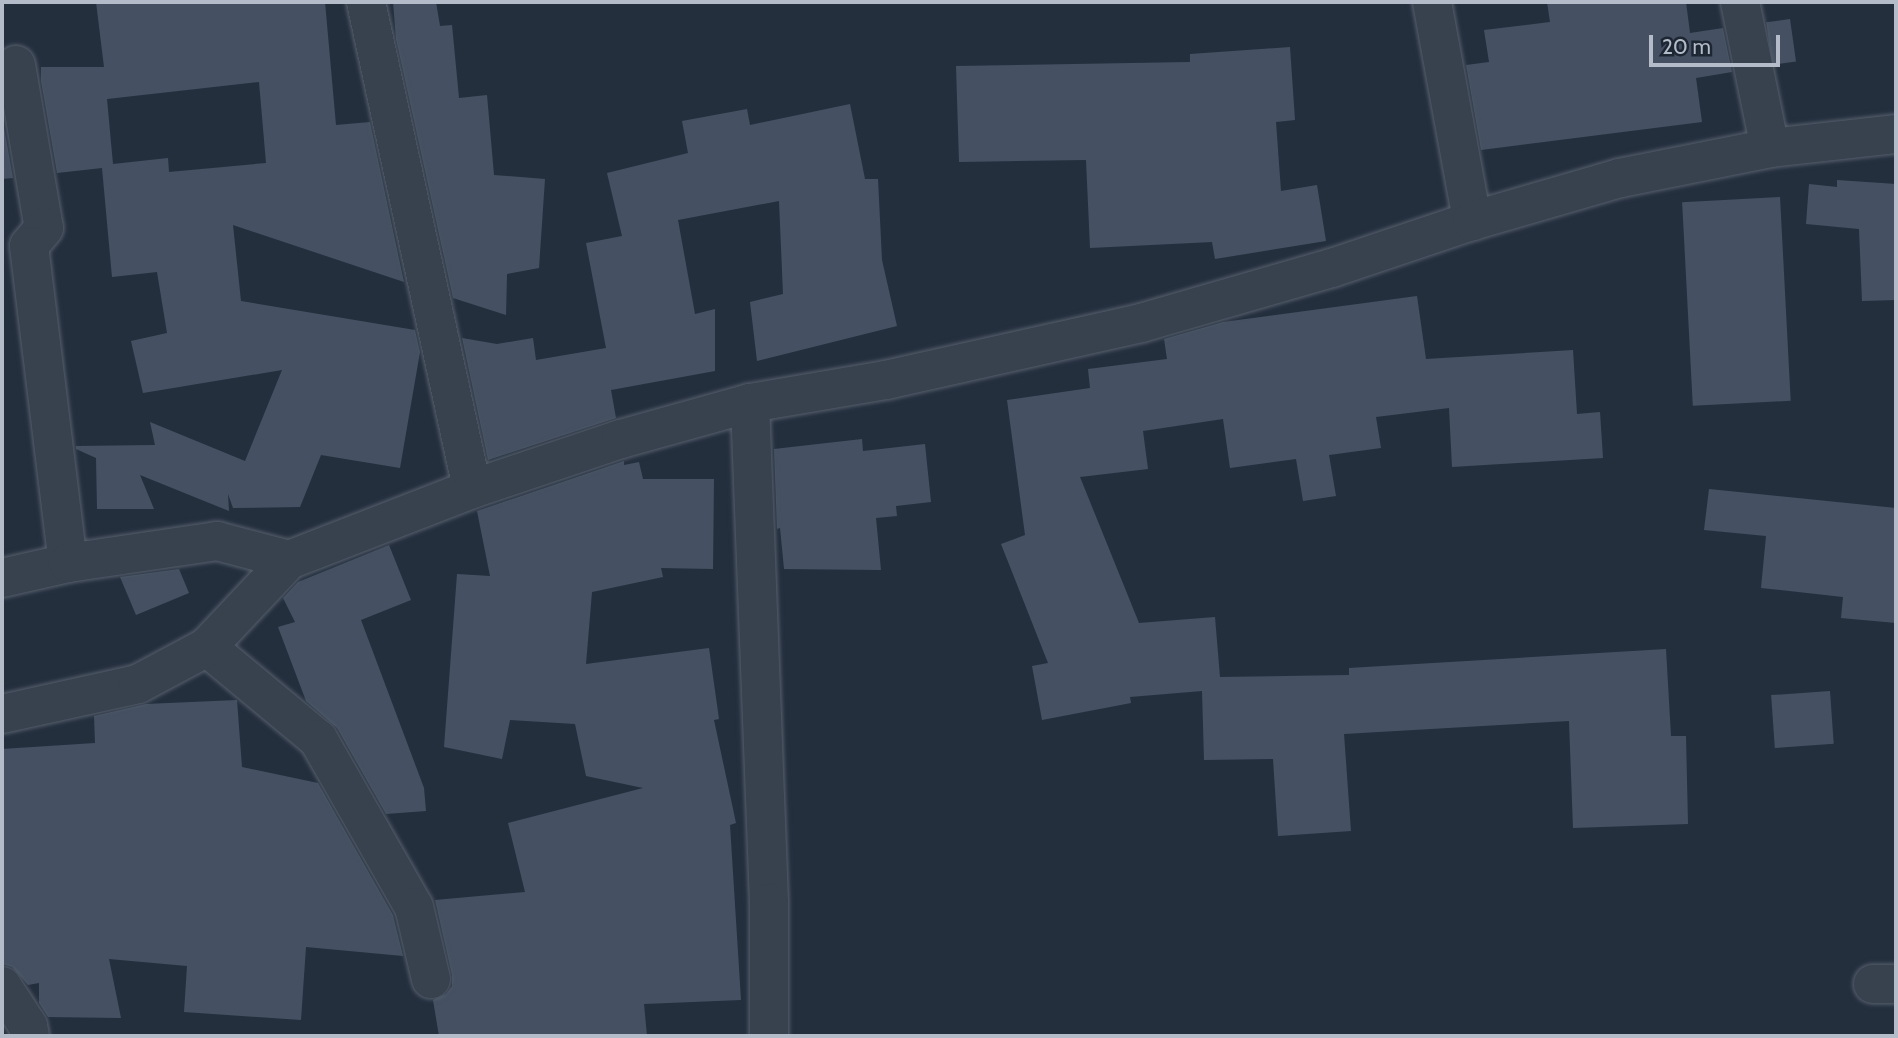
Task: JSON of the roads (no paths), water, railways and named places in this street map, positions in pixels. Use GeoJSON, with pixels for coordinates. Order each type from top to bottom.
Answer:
{"type":"FeatureCollection","features":[{"type":"Feature","properties":{"kind":"street"},"geometry":{"type":"LineString","coordinates":[[366,2],[472,489]]}},
{"type":"Feature","properties":{"kind":"street"},"geometry":{"type":"LineString","coordinates":[[1432,2],[1472,221]]}},
{"type":"Feature","properties":{"kind":"street"},"geometry":{"type":"LineString","coordinates":[[1740,2],[1770,148]]}},
{"type":"Feature","properties":{"kind":"street"},"geometry":{"type":"LineString","coordinates":[[16,65],[44,228],[29,246],[68,562]]}},
{"type":"Feature","properties":{"kind":"street"},"geometry":{"type":"LineString","coordinates":[[2,714],[138,684],[206,647],[289,560],[472,489],[621,439],[750,403],[886,380],[1141,323],[1332,268],[1472,221],[1620,178],[1770,148],[1896,134]]}},
{"type":"Feature","properties":{"kind":"street"},"geometry":{"type":"LineString","coordinates":[[750,403],[769,903],[769,1036]]}},
{"type":"Feature","properties":{"kind":"street"},"geometry":{"type":"LineString","coordinates":[[2,579],[68,562],[217,541],[289,560]]}},
{"type":"Feature","properties":{"kind":"street"},"geometry":{"type":"LineString","coordinates":[[206,647],[318,739],[414,906],[431,979]]}},
{"type":"Feature","properties":{"kind":"street"},"geometry":{"type":"LineString","coordinates":[[2,986],[28,1026],[30,1036]]}}]}
